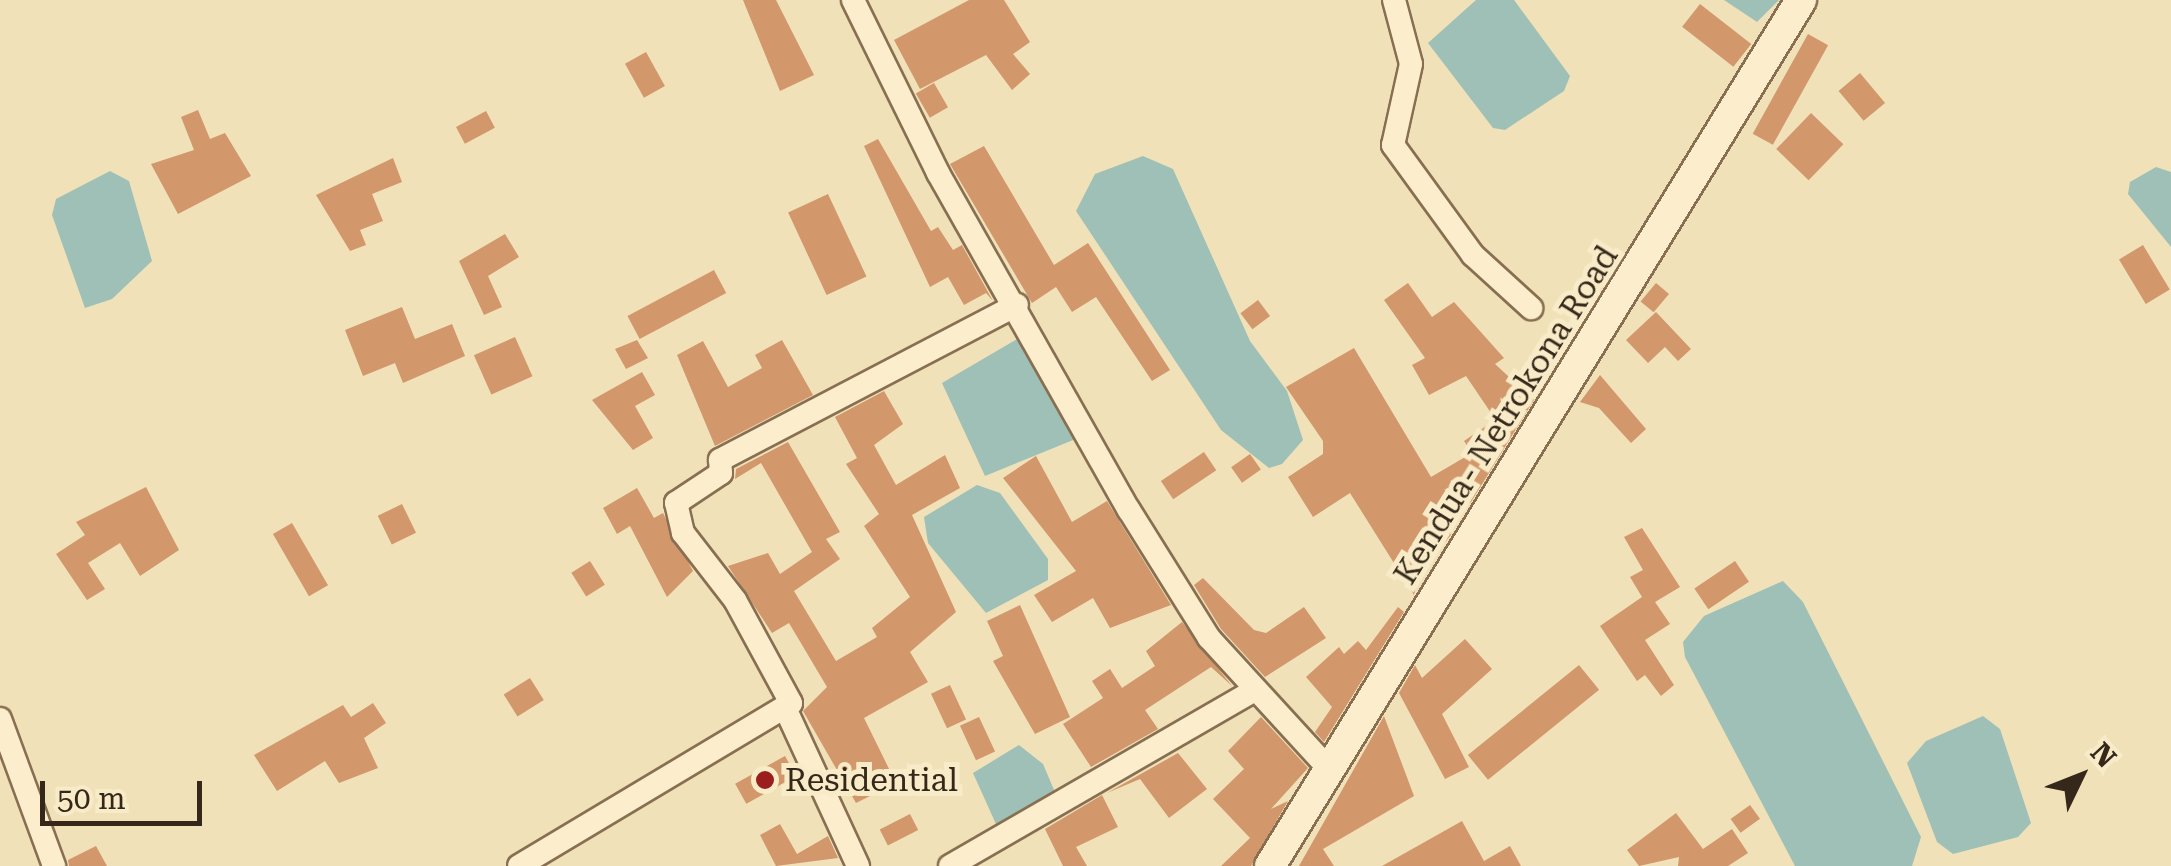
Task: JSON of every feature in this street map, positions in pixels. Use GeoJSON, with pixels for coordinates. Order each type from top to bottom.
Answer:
{"type":"FeatureCollection","features":[{"type":"Feature","properties":{"kind":"main road","name":"Kendua- Netrokona Road"},"geometry":{"type":"LineString","coordinates":[[1270,866],[1801,0]]}},
{"type":"Feature","properties":{"kind":"street"},"geometry":{"type":"LineString","coordinates":[[853,0],[938,173],[1018,304],[1130,510],[1253,691],[1328,768]]}},
{"type":"Feature","properties":{"kind":"street"},"geometry":{"type":"LineString","coordinates":[[1394,0],[1412,64],[1393,144],[1472,255],[1531,308]]}},
{"type":"Feature","properties":{"kind":"street"},"geometry":{"type":"LineString","coordinates":[[858,866],[786,710],[790,694],[684,533],[676,503],[721,472],[720,460],[1018,304]]}},
{"type":"Feature","properties":{"kind":"street"},"geometry":{"type":"LineString","coordinates":[[950,866],[1253,691]]}},
{"type":"Feature","properties":{"kind":"street"},"geometry":{"type":"LineString","coordinates":[[519,866],[786,710]]}},
{"type":"Feature","properties":{"kind":"street"},"geometry":{"type":"LineString","coordinates":[[0,719],[54,866]]}},
{"type":"Feature","properties":{"kind":"water"},"geometry":{"type":"Polygon","coordinates":[[[1476,0],[1514,0],[1570,76],[1564,91],[1505,130],[1493,128],[1428,43],[1476,0]]]}},
{"type":"Feature","properties":{"kind":"water"},"geometry":{"type":"Polygon","coordinates":[[[1724,0],[1779,0],[1757,22],[1724,0]]]}},
{"type":"Feature","properties":{"kind":"water"},"geometry":{"type":"Polygon","coordinates":[[[1143,156],[1173,169],[1250,341],[1287,391],[1303,440],[1282,464],[1269,468],[1221,430],[1076,211],[1095,174],[1143,156]]]}},
{"type":"Feature","properties":{"kind":"water"},"geometry":{"type":"Polygon","coordinates":[[[2156,167],[2171,172],[2171,247],[2128,194],[2130,182],[2156,167]]]}},
{"type":"Feature","properties":{"kind":"water"},"geometry":{"type":"Polygon","coordinates":[[[110,171],[129,181],[152,261],[112,299],[85,308],[52,215],[56,199],[110,171]]]}},
{"type":"Feature","properties":{"kind":"water"},"geometry":{"type":"Polygon","coordinates":[[[1019,338],[1088,434],[985,476],[942,383],[1019,338]]]}},
{"type":"Feature","properties":{"kind":"water"},"geometry":{"type":"Polygon","coordinates":[[[977,485],[1000,493],[1048,559],[1048,580],[986,613],[928,543],[924,517],[977,485]]]}},
{"type":"Feature","properties":{"kind":"water"},"geometry":{"type":"Polygon","coordinates":[[[1783,581],[1803,602],[1921,837],[1912,866],[1795,866],[1685,657],[1683,642],[1704,616],[1783,581]]]}},
{"type":"Feature","properties":{"kind":"water"},"geometry":{"type":"Polygon","coordinates":[[[1983,716],[2000,729],[2031,823],[2018,837],[1953,854],[1937,842],[1907,763],[1926,741],[1983,716]]]}},
{"type":"Feature","properties":{"kind":"water"},"geometry":{"type":"Polygon","coordinates":[[[1019,745],[1043,764],[1057,797],[1000,833],[973,773],[1019,745]]]}},
{"type":"Feature","properties":{"kind":"building"},"geometry":{"type":"Polygon","coordinates":[[[743,0],[776,0],[814,75],[780,91],[743,0]]]}},
{"type":"Feature","properties":{"kind":"building"},"geometry":{"type":"Polygon","coordinates":[[[969,0],[1004,0],[1030,42],[1013,54],[1030,74],[1012,90],[986,55],[920,89],[894,40],[969,0]]]}},
{"type":"Feature","properties":{"kind":"building"},"geometry":{"type":"Polygon","coordinates":[[[1700,4],[1751,44],[1733,67],[1682,27],[1700,4]]]}},
{"type":"Feature","properties":{"kind":"building"},"geometry":{"type":"Polygon","coordinates":[[[1808,34],[1828,45],[1773,145],[1753,134],[1808,34]]]}},
{"type":"Feature","properties":{"kind":"building"},"geometry":{"type":"Polygon","coordinates":[[[646,52],[665,86],[644,98],[625,64],[646,52]]]}},
{"type":"Feature","properties":{"kind":"building"},"geometry":{"type":"Polygon","coordinates":[[[1860,73],[1885,103],[1864,121],[1839,91],[1860,73]]]}},
{"type":"Feature","properties":{"kind":"building"},"geometry":{"type":"Polygon","coordinates":[[[934,83],[948,107],[930,118],[916,94],[934,83]]]}},
{"type":"Feature","properties":{"kind":"building"},"geometry":{"type":"Polygon","coordinates":[[[198,110],[210,139],[225,133],[251,176],[178,214],[151,164],[194,150],[181,117],[198,110]]]}},
{"type":"Feature","properties":{"kind":"building"},"geometry":{"type":"Polygon","coordinates":[[[486,111],[495,128],[465,144],[456,127],[486,111]]]}},
{"type":"Feature","properties":{"kind":"building"},"geometry":{"type":"Polygon","coordinates":[[[1811,113],[1843,144],[1809,180],[1776,149],[1811,113]]]}},
{"type":"Feature","properties":{"kind":"building"},"geometry":{"type":"Polygon","coordinates":[[[878,139],[931,231],[938,227],[953,250],[962,245],[993,301],[986,293],[964,305],[948,277],[930,287],[864,146],[878,139]]]}},
{"type":"Feature","properties":{"kind":"building"},"geometry":{"type":"Polygon","coordinates":[[[984,146],[1054,265],[1088,243],[1170,370],[1152,381],[1096,297],[1072,312],[1056,287],[1032,303],[950,164],[984,146]]]}},
{"type":"Feature","properties":{"kind":"building"},"geometry":{"type":"Polygon","coordinates":[[[393,158],[402,182],[372,194],[383,221],[360,230],[366,245],[350,251],[316,195],[393,158]]]}},
{"type":"Feature","properties":{"kind":"building"},"geometry":{"type":"Polygon","coordinates":[[[828,194],[866,276],[827,295],[788,213],[828,194]]]}},
{"type":"Feature","properties":{"kind":"building"},"geometry":{"type":"Polygon","coordinates":[[[505,234],[519,257],[488,276],[502,307],[484,315],[459,261],[505,234]]]}},
{"type":"Feature","properties":{"kind":"building"},"geometry":{"type":"Polygon","coordinates":[[[2143,245],[2170,290],[2146,304],[2119,259],[2143,245]]]}},
{"type":"Feature","properties":{"kind":"building"},"geometry":{"type":"Polygon","coordinates":[[[714,270],[726,293],[640,339],[627,316],[714,270]]]}},
{"type":"Feature","properties":{"kind":"building"},"geometry":{"type":"Polygon","coordinates":[[[1408,283],[1432,317],[1454,302],[1504,358],[1495,364],[1534,400],[1471,502],[1441,519],[1451,535],[1419,572],[1414,595],[1350,493],[1313,517],[1288,477],[1323,454],[1323,441],[1286,387],[1354,348],[1431,477],[1472,453],[1464,441],[1492,422],[1489,410],[1466,376],[1429,395],[1412,365],[1425,358],[1384,300],[1408,283]]]}},
{"type":"Feature","properties":{"kind":"building"},"geometry":{"type":"Polygon","coordinates":[[[1656,283],[1669,294],[1654,312],[1641,301],[1656,283]]]}},
{"type":"Feature","properties":{"kind":"building"},"geometry":{"type":"Polygon","coordinates":[[[1258,300],[1270,316],[1252,329],[1240,313],[1258,300]]]}},
{"type":"Feature","properties":{"kind":"building"},"geometry":{"type":"Polygon","coordinates":[[[402,307],[415,339],[452,324],[465,356],[403,383],[395,363],[363,376],[345,330],[402,307]]]}},
{"type":"Feature","properties":{"kind":"building"},"geometry":{"type":"Polygon","coordinates":[[[1656,312],[1691,349],[1678,361],[1665,347],[1648,363],[1626,340],[1656,312]]]}},
{"type":"Feature","properties":{"kind":"building"},"geometry":{"type":"Polygon","coordinates":[[[515,337],[532,376],[491,395],[474,355],[515,337]]]}},
{"type":"Feature","properties":{"kind":"building"},"geometry":{"type":"Polygon","coordinates":[[[637,340],[648,358],[626,369],[615,349],[637,340]]]}},
{"type":"Feature","properties":{"kind":"building"},"geometry":{"type":"Polygon","coordinates":[[[782,340],[813,395],[715,446],[677,355],[703,341],[728,387],[762,368],[755,355],[782,340]]]}},
{"type":"Feature","properties":{"kind":"building"},"geometry":{"type":"Polygon","coordinates":[[[642,372],[655,395],[635,406],[653,438],[633,450],[592,400],[642,372]]]}},
{"type":"Feature","properties":{"kind":"building"},"geometry":{"type":"Polygon","coordinates":[[[1600,375],[1646,429],[1631,443],[1599,408],[1580,402],[1600,375]]]}},
{"type":"Feature","properties":{"kind":"building"},"geometry":{"type":"Polygon","coordinates":[[[884,391],[903,424],[874,445],[896,485],[945,455],[960,488],[912,515],[956,612],[910,652],[928,682],[864,718],[896,783],[856,803],[803,711],[827,687],[789,623],[772,633],[728,566],[768,553],[780,574],[812,552],[761,463],[735,479],[736,469],[788,442],[840,532],[826,539],[840,559],[794,591],[836,661],[877,637],[872,628],[910,597],[864,526],[879,514],[846,464],[857,458],[835,417],[884,391]]]}},
{"type":"Feature","properties":{"kind":"building"},"geometry":{"type":"Polygon","coordinates":[[[1204,452],[1216,470],[1173,499],[1161,481],[1204,452]]]}},
{"type":"Feature","properties":{"kind":"building"},"geometry":{"type":"Polygon","coordinates":[[[1250,454],[1261,470],[1242,483],[1231,467],[1250,454]]]}},
{"type":"Feature","properties":{"kind":"building"},"geometry":{"type":"Polygon","coordinates":[[[1036,456],[1072,522],[1107,501],[1171,605],[1110,628],[1093,598],[1052,622],[1034,595],[1076,571],[1003,478],[1036,456]]]}},
{"type":"Feature","properties":{"kind":"building"},"geometry":{"type":"Polygon","coordinates":[[[146,487],[179,550],[140,576],[120,543],[88,563],[105,589],[87,600],[56,554],[85,535],[76,522],[146,487]]]}},
{"type":"Feature","properties":{"kind":"building"},"geometry":{"type":"Polygon","coordinates":[[[637,488],[654,518],[663,513],[693,571],[667,597],[630,526],[617,534],[603,508],[637,488]]]}},
{"type":"Feature","properties":{"kind":"building"},"geometry":{"type":"Polygon","coordinates":[[[402,504],[416,533],[392,545],[378,516],[402,504]]]}},
{"type":"Feature","properties":{"kind":"building"},"geometry":{"type":"Polygon","coordinates":[[[292,523],[328,585],[309,596],[273,534],[292,523]]]}},
{"type":"Feature","properties":{"kind":"building"},"geometry":{"type":"Polygon","coordinates":[[[1642,528],[1680,587],[1655,602],[1670,624],[1645,640],[1674,685],[1661,696],[1645,675],[1637,681],[1600,626],[1642,597],[1630,577],[1643,570],[1624,537],[1642,528]]]}},
{"type":"Feature","properties":{"kind":"building"},"geometry":{"type":"Polygon","coordinates":[[[590,561],[605,585],[586,596],[571,573],[590,561]]]}},
{"type":"Feature","properties":{"kind":"building"},"geometry":{"type":"Polygon","coordinates":[[[1735,561],[1749,582],[1708,609],[1694,588],[1735,561]]]}},
{"type":"Feature","properties":{"kind":"building"},"geometry":{"type":"Polygon","coordinates":[[[1203,578],[1254,630],[1266,633],[1304,607],[1326,638],[1265,677],[1221,629],[1194,585],[1203,578]]]}},
{"type":"Feature","properties":{"kind":"building"},"geometry":{"type":"Polygon","coordinates":[[[1020,605],[1070,717],[1035,734],[993,661],[1003,656],[987,621],[1020,605]]]}},
{"type":"Feature","properties":{"kind":"building"},"geometry":{"type":"Polygon","coordinates":[[[1398,607],[1404,612],[1324,742],[1315,732],[1332,707],[1306,677],[1339,647],[1344,654],[1358,641],[1366,650],[1398,607]]]}},
{"type":"Feature","properties":{"kind":"building"},"geometry":{"type":"Polygon","coordinates":[[[1182,622],[1232,686],[1211,667],[1145,710],[1158,729],[1091,767],[1063,724],[1103,698],[1092,681],[1110,669],[1122,688],[1155,666],[1146,651],[1182,622]]]}},
{"type":"Feature","properties":{"kind":"building"},"geometry":{"type":"Polygon","coordinates":[[[1465,639],[1492,669],[1442,714],[1469,767],[1445,779],[1399,693],[1415,665],[1422,678],[1465,639]]]}},
{"type":"Feature","properties":{"kind":"building"},"geometry":{"type":"Polygon","coordinates":[[[1579,665],[1599,690],[1488,780],[1468,755],[1579,665]]]}},
{"type":"Feature","properties":{"kind":"building"},"geometry":{"type":"Polygon","coordinates":[[[530,678],[544,700],[517,716],[504,694],[530,678]]]}},
{"type":"Feature","properties":{"kind":"building"},"geometry":{"type":"Polygon","coordinates":[[[950,685],[966,719],[947,728],[931,694],[950,685]]]}},
{"type":"Feature","properties":{"kind":"building"},"geometry":{"type":"Polygon","coordinates":[[[373,703],[386,723],[364,738],[378,768],[339,783],[325,761],[277,791],[254,755],[343,705],[351,717],[373,703]]]}},
{"type":"Feature","properties":{"kind":"building"},"geometry":{"type":"Polygon","coordinates":[[[1384,716],[1414,796],[1323,849],[1334,866],[1299,866],[1384,716]]]}},
{"type":"Feature","properties":{"kind":"building"},"geometry":{"type":"Polygon","coordinates":[[[979,717],[995,751],[976,760],[960,726],[979,717]]]}},
{"type":"Feature","properties":{"kind":"building"},"geometry":{"type":"Polygon","coordinates":[[[1261,717],[1308,768],[1271,809],[1288,801],[1251,866],[1221,866],[1250,838],[1213,799],[1244,769],[1228,751],[1261,717]]]}},
{"type":"Feature","properties":{"kind":"building"},"geometry":{"type":"Polygon","coordinates":[[[1178,753],[1207,789],[1169,818],[1140,779],[1107,793],[1178,753]]]}},
{"type":"Feature","properties":{"kind":"building","name":"Residential"},"geometry":{"type":"Polygon","coordinates":[[[785,756],[796,776],[746,804],[735,784],[785,756]]]}},
{"type":"Feature","properties":{"kind":"building"},"geometry":{"type":"Polygon","coordinates":[[[1102,795],[1118,827],[1076,847],[1087,866],[1063,866],[1045,829],[1102,795]]]}},
{"type":"Feature","properties":{"kind":"building"},"geometry":{"type":"Polygon","coordinates":[[[1750,805],[1760,819],[1741,833],[1731,819],[1750,805]]]}},
{"type":"Feature","properties":{"kind":"building"},"geometry":{"type":"Polygon","coordinates":[[[1676,813],[1703,849],[1732,829],[1748,853],[1728,866],[1678,866],[1679,857],[1639,866],[1627,850],[1676,813]]]}},
{"type":"Feature","properties":{"kind":"building"},"geometry":{"type":"Polygon","coordinates":[[[910,814],[918,830],[888,845],[880,829],[910,814]]]}},
{"type":"Feature","properties":{"kind":"building"},"geometry":{"type":"Polygon","coordinates":[[[1462,821],[1484,861],[1510,846],[1521,866],[1382,866],[1462,821]]]}},
{"type":"Feature","properties":{"kind":"building"},"geometry":{"type":"Polygon","coordinates":[[[780,824],[797,854],[828,836],[838,858],[776,866],[760,835],[780,824]]]}},
{"type":"Feature","properties":{"kind":"building"},"geometry":{"type":"Polygon","coordinates":[[[96,846],[107,866],[69,866],[68,860],[96,846]]]}},
{"type":"Feature","properties":{"kind":"place","name":"Residential"},"geometry":{"type":"Point","coordinates":[765,780]}}]}
